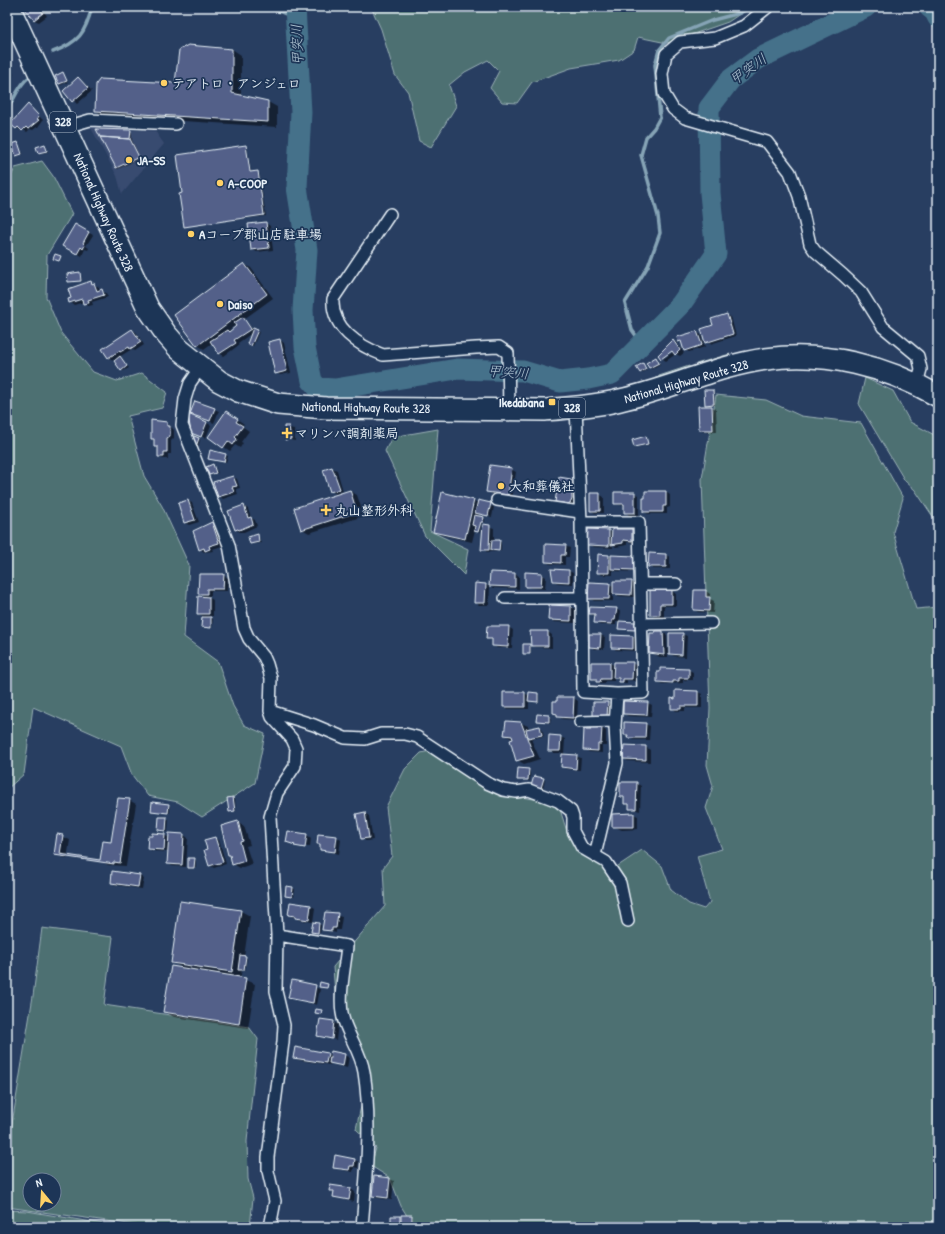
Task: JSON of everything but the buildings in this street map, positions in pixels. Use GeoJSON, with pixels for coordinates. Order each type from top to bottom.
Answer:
{"type":"FeatureCollection","features":[{"type":"Feature","properties":{"kind":"highway","name":"National Highway Route 328"},"geometry":{"type":"LineString","coordinates":[[9,7],[66,127],[148,308],[166,334],[179,349],[219,381],[238,390],[278,404],[326,408],[509,405],[576,408],[621,400],[700,375],[766,359],[799,357],[833,359],[863,364],[917,384],[938,396]]}},
{"type":"Feature","properties":{"kind":"street"},"geometry":{"type":"LineString","coordinates":[[768,7],[744,26],[715,38],[680,42],[666,54],[662,74],[664,94],[674,109],[685,118],[731,133],[767,142],[790,172],[799,196],[810,244],[815,252],[844,274],[861,292],[883,327],[918,356],[921,369],[917,384]]}},
{"type":"Feature","properties":{"kind":"street"},"geometry":{"type":"LineString","coordinates":[[66,127],[90,120],[176,124]]}},
{"type":"Feature","properties":{"kind":"street"},"geometry":{"type":"LineString","coordinates":[[390,214],[334,299],[334,313],[347,334],[370,350],[383,355],[499,347],[508,353],[509,405]]}},
{"type":"Feature","properties":{"kind":"street"},"geometry":{"type":"LineString","coordinates":[[201,367],[190,383],[185,399],[182,425],[229,545],[244,628],[249,639],[264,657],[267,664],[271,678],[270,711],[276,723],[292,739],[296,748],[296,759],[294,766],[277,793],[270,817],[277,935],[276,990],[284,1025],[268,1157],[268,1171],[274,1201],[270,1227]]}},
{"type":"Feature","properties":{"kind":"street"},"geometry":{"type":"LineString","coordinates":[[497,500],[580,517],[639,522],[643,693],[617,694],[583,692],[580,517],[576,408]]}},
{"type":"Feature","properties":{"kind":"street"},"geometry":{"type":"LineString","coordinates":[[640,584],[676,584]]}},
{"type":"Feature","properties":{"kind":"street"},"geometry":{"type":"LineString","coordinates":[[506,598],[581,598]]}},
{"type":"Feature","properties":{"kind":"street"},"geometry":{"type":"LineString","coordinates":[[641,624],[711,623]]}},
{"type":"Feature","properties":{"kind":"street"},"geometry":{"type":"LineString","coordinates":[[595,855],[618,763],[615,721],[617,694]]}},
{"type":"Feature","properties":{"kind":"street"},"geometry":{"type":"LineString","coordinates":[[270,711],[314,724],[344,738],[364,739],[381,734],[405,734],[417,737],[487,783],[503,790],[516,792],[529,790],[558,801],[571,811],[573,817],[573,831],[582,848],[606,862],[620,883],[628,921]]}},
{"type":"Feature","properties":{"kind":"street"},"geometry":{"type":"LineString","coordinates":[[580,722],[615,721]]}},
{"type":"Feature","properties":{"kind":"street"},"geometry":{"type":"LineString","coordinates":[[277,935],[347,946],[341,1004],[343,1020],[359,1052],[364,1072],[368,1128],[362,1227]]}},
{"type":"Feature","properties":{"kind":"shaded area","name":"JA-SS"},"geometry":{"type":"Polygon","coordinates":[[[90,126],[155,131],[164,144],[122,194],[117,176],[90,126]]]}},
{"type":"Feature","properties":{"kind":"green space"},"geometry":{"type":"Polygon","coordinates":[[[304,7],[327,7],[327,11],[304,7]]]}},
{"type":"Feature","properties":{"kind":"green space"},"geometry":{"type":"Polygon","coordinates":[[[371,7],[750,7],[728,22],[667,43],[638,37],[634,50],[619,60],[571,68],[532,82],[517,103],[502,102],[490,88],[499,71],[488,60],[465,72],[449,85],[456,106],[431,147],[419,141],[408,92],[395,75],[381,29],[371,7]]]}},
{"type":"Feature","properties":{"kind":"green space"},"geometry":{"type":"Polygon","coordinates":[[[42,161],[53,176],[72,214],[47,255],[46,297],[61,333],[93,372],[117,381],[142,373],[167,392],[162,408],[128,416],[144,476],[162,506],[189,565],[184,637],[218,662],[233,706],[244,725],[265,734],[255,783],[202,817],[178,802],[148,796],[132,775],[121,746],[33,707],[24,774],[7,789],[7,185],[15,168],[42,161]]]}},
{"type":"Feature","properties":{"kind":"green space"},"geometry":{"type":"Polygon","coordinates":[[[730,354],[731,359],[698,368],[696,364],[730,354]]]}},
{"type":"Feature","properties":{"kind":"green space"},"geometry":{"type":"Polygon","coordinates":[[[689,366],[690,370],[657,381],[656,377],[689,366]]]}},
{"type":"Feature","properties":{"kind":"green space"},"geometry":{"type":"Polygon","coordinates":[[[865,378],[893,391],[910,422],[938,437],[938,524],[915,490],[905,481],[859,404],[865,378]]]}},
{"type":"Feature","properties":{"kind":"green space"},"geometry":{"type":"Polygon","coordinates":[[[716,395],[766,400],[801,416],[861,423],[903,498],[893,532],[916,609],[938,607],[938,1227],[414,1227],[401,1206],[390,1178],[371,1166],[376,1148],[356,1129],[369,1070],[337,1022],[333,967],[385,906],[383,868],[392,856],[386,807],[405,769],[421,753],[439,749],[521,797],[558,803],[568,835],[586,854],[612,870],[642,850],[662,866],[671,890],[689,904],[704,909],[710,902],[697,856],[722,849],[706,808],[713,786],[707,765],[710,708],[702,479],[716,395]]]}},
{"type":"Feature","properties":{"kind":"green space"},"geometry":{"type":"Polygon","coordinates":[[[438,429],[430,531],[468,549],[464,575],[425,536],[385,451],[392,437],[438,429]]]}},
{"type":"Feature","properties":{"kind":"green space"},"geometry":{"type":"Polygon","coordinates":[[[42,928],[113,937],[104,1005],[249,1027],[258,1039],[247,1141],[248,1179],[253,1198],[250,1227],[150,1227],[43,1212],[62,1212],[62,1172],[22,1172],[22,1209],[7,1207],[7,1154],[33,996],[42,928]]]}},
{"type":"Feature","properties":{"kind":"green space"},"geometry":{"type":"Polygon","coordinates":[[[7,1210],[33,1212],[121,1227],[7,1227],[7,1210]]]}},
{"type":"Feature","properties":{"kind":"waterway"},"geometry":{"type":"LineString","coordinates":[[53,52],[69,45],[80,36],[87,24],[92,7]]}},
{"type":"Feature","properties":{"kind":"waterway"},"geometry":{"type":"LineString","coordinates":[[269,7],[295,18]]}},
{"type":"Feature","properties":{"kind":"waterway","name":"甲突川"},"geometry":{"type":"LineString","coordinates":[[295,7],[301,112],[297,187],[307,250],[303,310],[305,347],[312,381],[318,388],[335,389],[457,369],[523,371],[560,382],[588,379],[612,374],[681,304],[716,254],[710,193],[709,108],[731,79],[758,59],[866,7]]}},
{"type":"Feature","properties":{"kind":"waterway"},"geometry":{"type":"LineString","coordinates":[[642,344],[632,330],[625,303],[648,266],[660,233],[658,216],[641,155],[646,137],[654,128],[660,117],[655,65],[659,50],[669,38],[713,20],[740,13],[750,7]]}},
{"type":"Feature","properties":{"kind":"waterway","name":"甲突川"},"geometry":{"type":"LineString","coordinates":[[929,7],[935,12],[938,18]]}},
{"type":"Feature","properties":{"kind":"waterway"},"geometry":{"type":"LineString","coordinates":[[7,109],[28,78]]}},
{"type":"Feature","properties":{"kind":"place","name":"テアトロ・アンジェロ"},"geometry":{"type":"Point","coordinates":[164,83]}},
{"type":"Feature","properties":{"kind":"place","name":"JA-SS"},"geometry":{"type":"Point","coordinates":[129,160]}},
{"type":"Feature","properties":{"kind":"place","name":"A-COOP"},"geometry":{"type":"Point","coordinates":[220,183]}},
{"type":"Feature","properties":{"kind":"place","name":"Aコープ郡山店駐車場"},"geometry":{"type":"Point","coordinates":[191,234]}},
{"type":"Feature","properties":{"kind":"place","name":"Daiso"},"geometry":{"type":"Point","coordinates":[220,304]}},
{"type":"Feature","properties":{"kind":"place","name":"Ikedabana"},"geometry":{"type":"Point","coordinates":[552,402]}},
{"type":"Feature","properties":{"kind":"place","name":"マリンバ調剤薬局"},"geometry":{"type":"Point","coordinates":[287,433]}},
{"type":"Feature","properties":{"kind":"place","name":"大和葬儀社"},"geometry":{"type":"Point","coordinates":[501,486]}},
{"type":"Feature","properties":{"kind":"place","name":"丸山整形外科"},"geometry":{"type":"Point","coordinates":[326,510]}}]}
